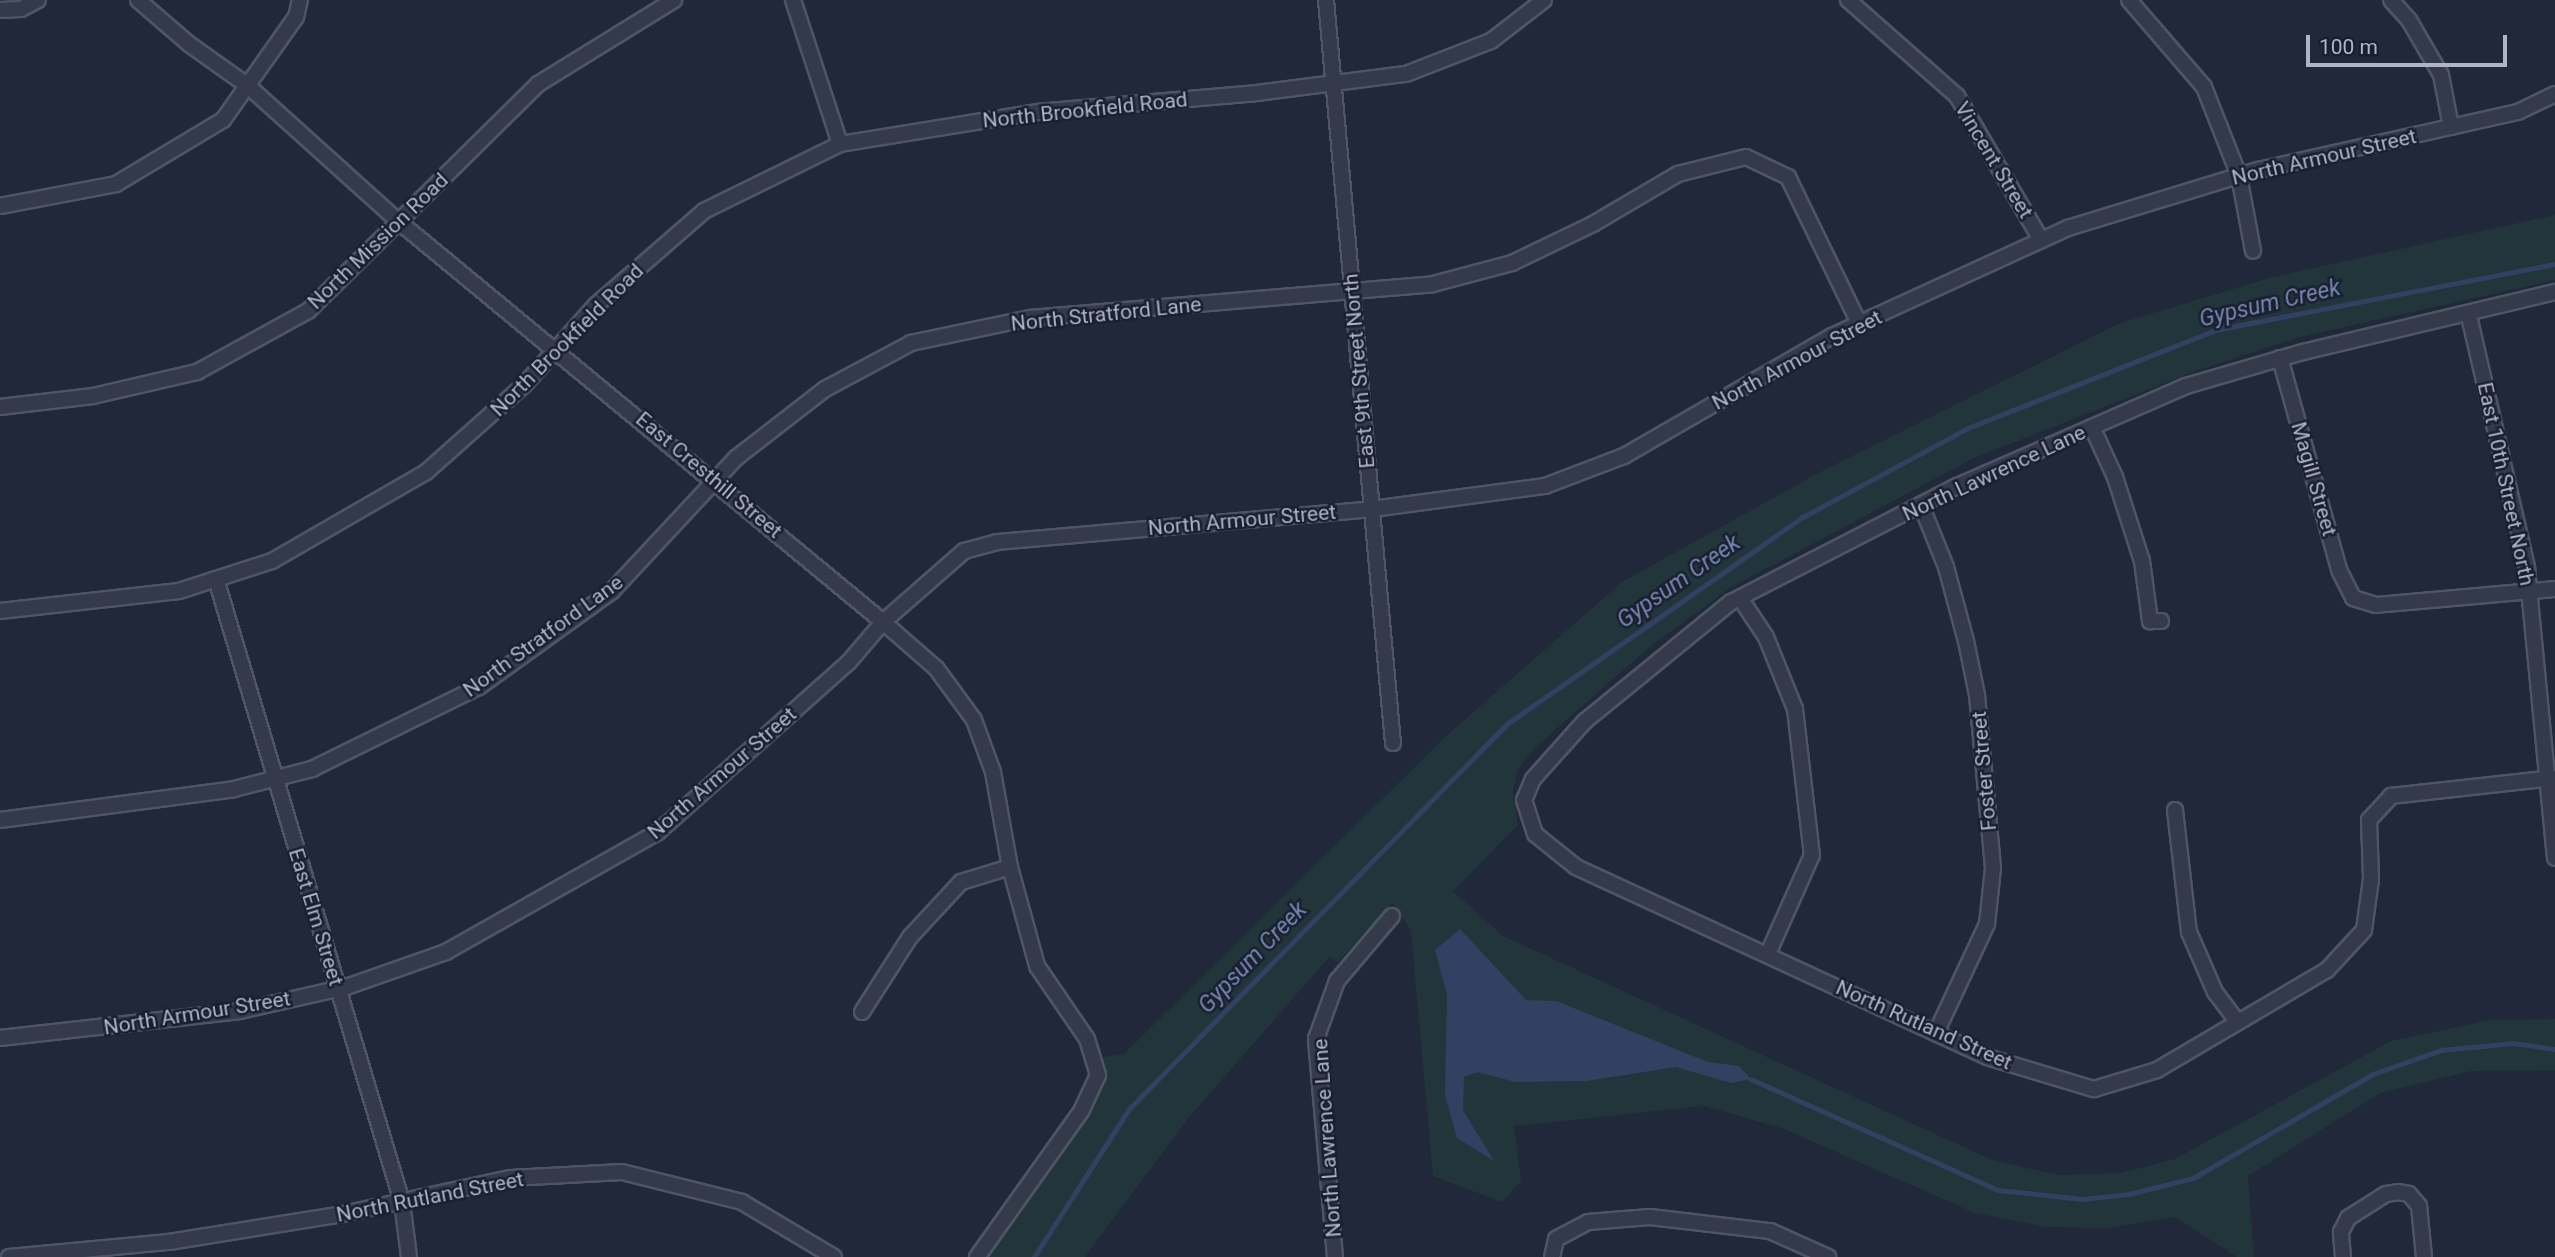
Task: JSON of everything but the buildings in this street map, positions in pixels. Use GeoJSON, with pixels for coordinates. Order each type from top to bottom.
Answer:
{"type":"FeatureCollection","features":[{"type":"Feature","properties":{"kind":"street"},"geometry":{"type":"LineString","coordinates":[[0,10],[20,9],[38,0]]}},
{"type":"Feature","properties":{"kind":"street","name":"East Cresthill Street"},"geometry":{"type":"LineString","coordinates":[[138,0],[189,44],[248,86],[398,221],[557,348],[884,622],[936,668],[974,720],[993,772],[1010,867],[1038,966],[1087,1039],[1098,1075],[1082,1110],[977,1257]]}},
{"type":"Feature","properties":{"kind":"street"},"geometry":{"type":"LineString","coordinates":[[0,206],[116,184],[223,120],[296,17],[300,0]]}},
{"type":"Feature","properties":{"kind":"street","name":"North Mission Road"},"geometry":{"type":"LineString","coordinates":[[0,407],[93,396],[197,373],[308,311],[538,84],[674,0]]}},
{"type":"Feature","properties":{"kind":"street"},"geometry":{"type":"LineString","coordinates":[[793,0],[840,144]]}},
{"type":"Feature","properties":{"kind":"street","name":"East 9th Street North"},"geometry":{"type":"LineString","coordinates":[[1326,0],[1393,743]]}},
{"type":"Feature","properties":{"kind":"street","name":"North Brookfield Road"},"geometry":{"type":"LineString","coordinates":[[0,611],[179,591],[272,561],[426,472],[525,384],[596,305],[704,211],[840,144],[1038,112],[1334,85],[1406,74],[1491,41],[1544,0]]}},
{"type":"Feature","properties":{"kind":"street","name":"Vincent Street"},"geometry":{"type":"LineString","coordinates":[[1848,0],[1957,96],[2041,240]]}},
{"type":"Feature","properties":{"kind":"street"},"geometry":{"type":"LineString","coordinates":[[2129,0],[2204,87],[2239,176],[2253,251]]}},
{"type":"Feature","properties":{"kind":"street"},"geometry":{"type":"LineString","coordinates":[[2391,0],[2409,20],[2441,75],[2451,127]]}},
{"type":"Feature","properties":{"kind":"street","name":"North Armour Street"},"geometry":{"type":"LineString","coordinates":[[0,1038],[240,1011],[337,989],[446,952],[658,832],[848,663],[884,622],[939,569],[964,551],[998,542],[1372,509],[1545,486],[1624,456],[1859,323],[2041,240],[2239,176],[2518,111],[2555,94]]}},
{"type":"Feature","properties":{"kind":"street","name":"North Stratford Lane"},"geometry":{"type":"LineString","coordinates":[[0,820],[87,812],[275,779],[312,769],[479,687],[612,591],[736,458],[825,389],[911,343],[1031,318],[1352,293],[1433,284],[1512,263],[1593,224],[1678,174],[1746,157],[1787,177],[1859,323]]}},
{"type":"Feature","properties":{"kind":"street","name":"North Lawrence Lane"},"geometry":{"type":"LineString","coordinates":[[1526,809],[1524,800],[1533,779],[1585,721],[1740,598],[1920,505],[2186,386],[2280,358],[2469,316],[2555,292]]}},
{"type":"Feature","properties":{"kind":"street","name":"East 10th Street North"},"geometry":{"type":"LineString","coordinates":[[2469,316],[2529,592],[2550,779],[2555,858]]}},
{"type":"Feature","properties":{"kind":"street","name":"Magill Street"},"geometry":{"type":"LineString","coordinates":[[2280,358],[2339,570],[2353,598],[2376,605],[2529,592]]}},
{"type":"Feature","properties":{"kind":"street"},"geometry":{"type":"LineString","coordinates":[[2092,427],[2115,477],[2141,561],[2150,621],[2161,621]]}},
{"type":"Feature","properties":{"kind":"street","name":"Foster Street"},"geometry":{"type":"LineString","coordinates":[[1920,505],[1945,567],[1969,654],[1993,868],[1987,924],[1936,1033]]}},
{"type":"Feature","properties":{"kind":"street","name":"East Elm Street"},"geometry":{"type":"LineString","coordinates":[[216,579],[402,1202],[409,1257]]}},
{"type":"Feature","properties":{"kind":"street"},"geometry":{"type":"LineString","coordinates":[[2529,592],[2555,589]]}},
{"type":"Feature","properties":{"kind":"street"},"geometry":{"type":"LineString","coordinates":[[1740,598],[1766,637],[1795,709],[1812,855],[1768,954]]}},
{"type":"Feature","properties":{"kind":"street","name":"North Rutland Street"},"geometry":{"type":"LineString","coordinates":[[1526,809],[1535,834],[1576,867],[1987,1057],[2094,1089],[2157,1070],[2327,970],[2364,930],[2371,879],[2369,820],[2391,796],[2550,779]]}},
{"type":"Feature","properties":{"kind":"street"},"geometry":{"type":"LineString","coordinates":[[2175,810],[2189,932],[2216,992],[2238,1022]]}},
{"type":"Feature","properties":{"kind":"street"},"geometry":{"type":"LineString","coordinates":[[862,1012],[910,937],[961,882],[1010,867]]}},
{"type":"Feature","properties":{"kind":"street","name":"North Lawrence Lane"},"geometry":{"type":"LineString","coordinates":[[1335,1257],[1316,1039],[1337,981],[1392,916]]}},
{"type":"Feature","properties":{"kind":"street","name":"North Rutland Street"},"geometry":{"type":"LineString","coordinates":[[9,1257],[169,1242],[402,1202],[511,1178],[622,1172],[741,1202],[834,1257]]}},
{"type":"Feature","properties":{"kind":"street"},"geometry":{"type":"LineString","coordinates":[[2343,1257],[2341,1232],[2348,1218],[2386,1194],[2409,1194],[2423,1217],[2424,1257]]}},
{"type":"Feature","properties":{"kind":"street"},"geometry":{"type":"LineString","coordinates":[[1552,1257],[1556,1239],[1588,1222],[1650,1217],[1770,1231],[1828,1257]]}},
{"type":"Feature","properties":{"kind":"shaded area"},"geometry":{"type":"Polygon","coordinates":[[[2555,215],[2555,280],[2300,337],[2198,370],[1974,458],[1730,588],[1647,649],[1536,747],[1518,769],[1513,791],[1518,825],[1453,891],[1503,936],[1992,1160],[2059,1175],[2121,1173],[2175,1159],[2391,1041],[2491,1020],[2555,1019],[2555,1070],[2471,1071],[2380,1093],[2248,1176],[2254,1257],[2237,1257],[2175,1217],[2107,1228],[2046,1227],[1975,1213],[1784,1129],[1704,1106],[1514,1126],[1521,1181],[1502,1202],[1433,1176],[1411,930],[1392,903],[1338,962],[1329,957],[1186,1121],[1085,1257],[986,1257],[1091,1112],[1101,1087],[1103,1057],[1124,1054],[1446,736],[1622,582],[1824,470],[2120,323],[2273,277],[2555,215]]]}},
{"type":"Feature","properties":{"kind":"water"},"geometry":{"type":"Polygon","coordinates":[[[1460,929],[1526,1000],[1556,1001],[1708,1062],[1739,1066],[1751,1079],[1731,1083],[1676,1067],[1586,1081],[1515,1082],[1478,1072],[1464,1077],[1463,1110],[1494,1161],[1457,1138],[1445,1095],[1447,995],[1435,950],[1460,929]]]}},
{"type":"Feature","properties":{"kind":"waterway","name":"Gypsum Creek"},"geometry":{"type":"LineString","coordinates":[[1034,1257],[1129,1109],[1507,724],[1801,518],[1968,428],[2215,330],[2555,264]]}},
{"type":"Feature","properties":{"kind":"waterway"},"geometry":{"type":"LineString","coordinates":[[1751,1079],[1998,1190],[2082,1199],[2129,1194],[2193,1178],[2373,1074],[2441,1050],[2513,1043],[2555,1049]]}}]}
